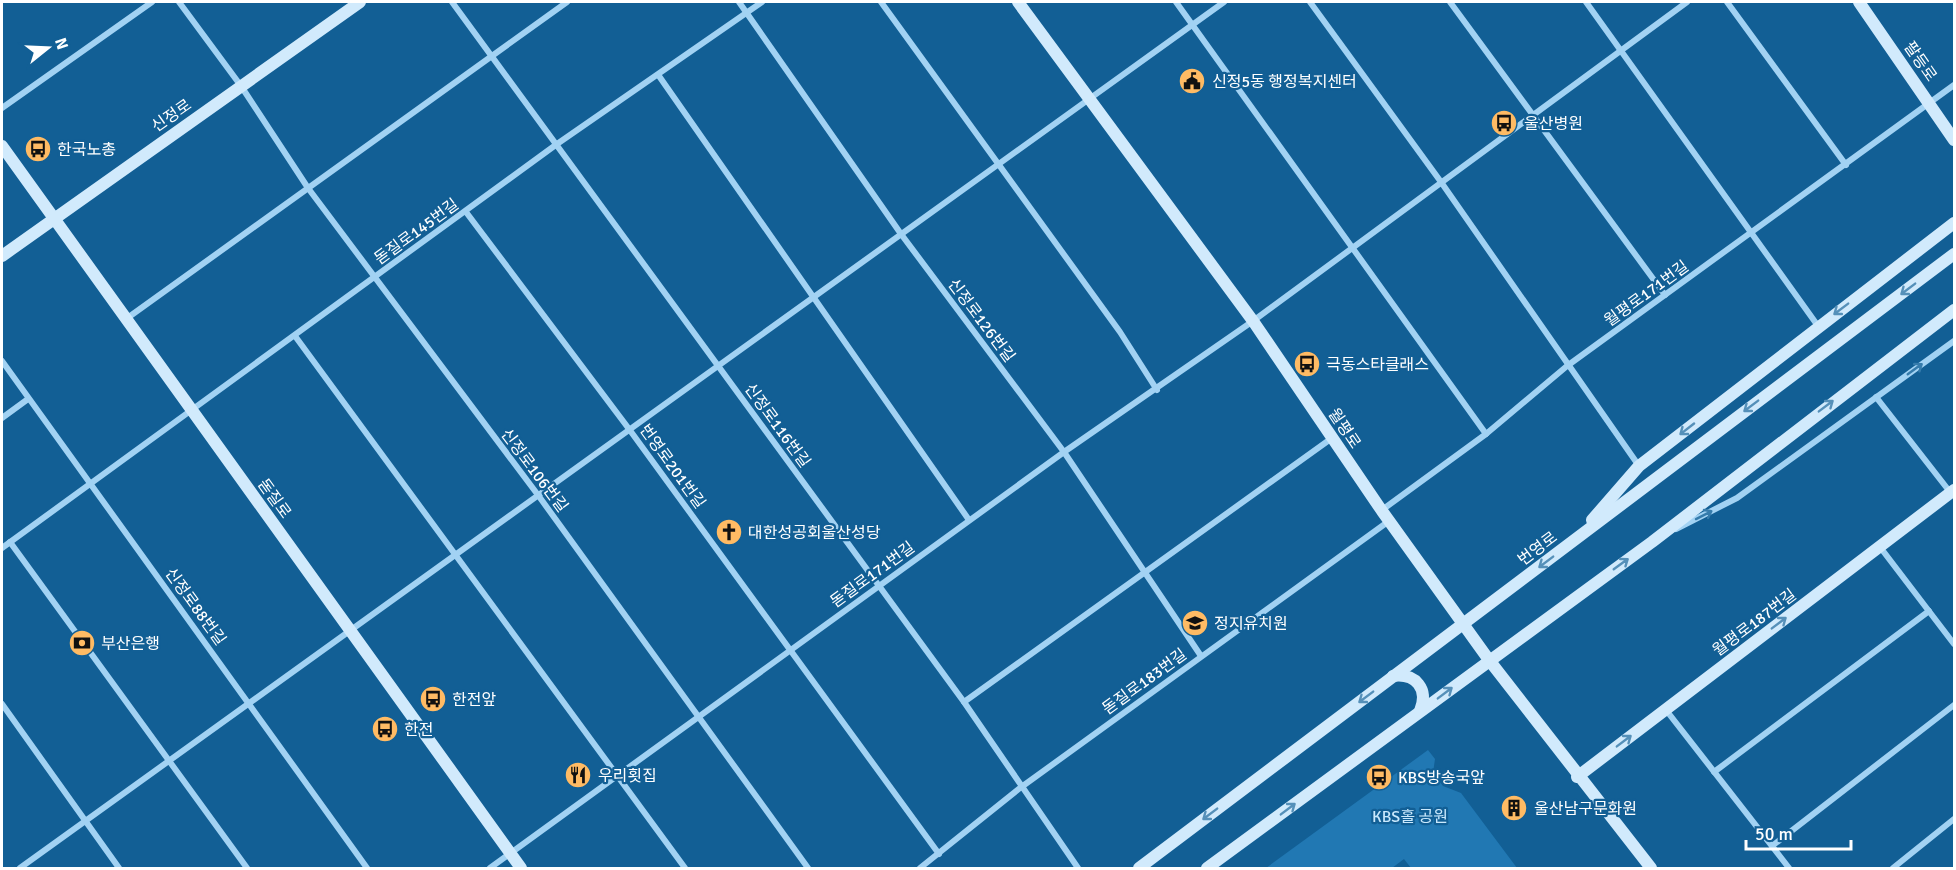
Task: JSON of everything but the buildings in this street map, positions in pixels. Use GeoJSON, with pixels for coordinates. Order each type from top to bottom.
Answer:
{"type":"FeatureCollection","features":[{"type":"Feature","properties":{"kind":"main road","name":"신정로"},"geometry":{"type":"LineString","coordinates":[[2,256],[360,2]]}},
{"type":"Feature","properties":{"kind":"main road","name":"월평로"},"geometry":{"type":"LineString","coordinates":[[1018,2],[1253,321],[1385,516],[1489,660],[1577,777],[1651,868]]}},
{"type":"Feature","properties":{"kind":"main road","name":"팔등로"},"geometry":{"type":"LineString","coordinates":[[1859,2],[1954,140]]}},
{"type":"Feature","properties":{"kind":"main road","name":"돋질로"},"geometry":{"type":"LineString","coordinates":[[2,146],[521,868]]}},
{"type":"Feature","properties":{"kind":"main road"},"geometry":{"type":"LineString","coordinates":[[1574,540],[1639,466],[1954,223]]}},
{"type":"Feature","properties":{"kind":"main road","name":"번영로"},"geometry":{"type":"LineString","coordinates":[[1139,868],[1954,254]]}},
{"type":"Feature","properties":{"kind":"main road"},"geometry":{"type":"LineString","coordinates":[[1207,868],[1652,542],[1954,309]]}},
{"type":"Feature","properties":{"kind":"main road","name":"월평로187번길"},"geometry":{"type":"LineString","coordinates":[[1577,777],[1953,494]]}},
{"type":"Feature","properties":{"kind":"main road"},"geometry":{"type":"LineString","coordinates":[[1393,676],[1404,675],[1420,684],[1424,693],[1420,711]]}},
{"type":"Feature","properties":{"kind":"street"},"geometry":{"type":"LineString","coordinates":[[2,108],[152,2]]}},
{"type":"Feature","properties":{"kind":"street","name":"신정로106번길"},"geometry":{"type":"LineString","coordinates":[[179,2],[241,86],[308,188],[538,495],[808,868]]}},
{"type":"Feature","properties":{"kind":"street","name":"신정로116번길"},"geometry":{"type":"LineString","coordinates":[[452,2],[964,702],[1020,788],[1078,868]]}},
{"type":"Feature","properties":{"kind":"street"},"geometry":{"type":"LineString","coordinates":[[126,319],[567,2]]}},
{"type":"Feature","properties":{"kind":"street","name":"신정로126번길"},"geometry":{"type":"LineString","coordinates":[[739,2],[901,234],[1064,452],[1142,573],[1201,656]]}},
{"type":"Feature","properties":{"kind":"street","name":"돋질로145번길"},"geometry":{"type":"LineString","coordinates":[[2,548],[557,144],[659,76],[762,2]]}},
{"type":"Feature","properties":{"kind":"street"},"geometry":{"type":"LineString","coordinates":[[881,2],[1120,332],[1157,390]]}},
{"type":"Feature","properties":{"kind":"street"},"geometry":{"type":"LineString","coordinates":[[1176,2],[1486,434]]}},
{"type":"Feature","properties":{"kind":"street"},"geometry":{"type":"LineString","coordinates":[[20,868],[1224,2]]}},
{"type":"Feature","properties":{"kind":"street"},"geometry":{"type":"LineString","coordinates":[[1310,2],[1441,183],[1639,466]]}},
{"type":"Feature","properties":{"kind":"street"},"geometry":{"type":"LineString","coordinates":[[1450,2],[1665,295]]}},
{"type":"Feature","properties":{"kind":"street"},"geometry":{"type":"LineString","coordinates":[[1586,2],[1818,326]]}},
{"type":"Feature","properties":{"kind":"street","name":"돋질로171번길"},"geometry":{"type":"LineString","coordinates":[[490,868],[969,520],[1253,321],[1687,2]]}},
{"type":"Feature","properties":{"kind":"street"},"geometry":{"type":"LineString","coordinates":[[1727,2],[1846,165]]}},
{"type":"Feature","properties":{"kind":"street"},"geometry":{"type":"LineString","coordinates":[[659,76],[969,520]]}},
{"type":"Feature","properties":{"kind":"street","name":"월평로171번길"},"geometry":{"type":"LineString","coordinates":[[1385,516],[1567,366],[1752,234],[1954,85]]}},
{"type":"Feature","properties":{"kind":"street","name":"번영로201번길"},"geometry":{"type":"LineString","coordinates":[[466,212],[629,429],[939,854]]}},
{"type":"Feature","properties":{"kind":"street"},"geometry":{"type":"LineString","coordinates":[[295,336],[456,554],[616,777],[685,868]]}},
{"type":"Feature","properties":{"kind":"street"},"geometry":{"type":"LineString","coordinates":[[1652,542],[1737,498],[1954,341]]}},
{"type":"Feature","properties":{"kind":"street","name":"신정로88번길"},"geometry":{"type":"LineString","coordinates":[[2,361],[367,868]]}},
{"type":"Feature","properties":{"kind":"street"},"geometry":{"type":"LineString","coordinates":[[1876,397],[1953,494]]}},
{"type":"Feature","properties":{"kind":"street"},"geometry":{"type":"LineString","coordinates":[[2,418],[28,399]]}},
{"type":"Feature","properties":{"kind":"street"},"geometry":{"type":"LineString","coordinates":[[964,702],[1332,438]]}},
{"type":"Feature","properties":{"kind":"street","name":"돋질로183번길"},"geometry":{"type":"LineString","coordinates":[[920,868],[1020,788],[1201,656],[1385,516]]}},
{"type":"Feature","properties":{"kind":"street"},"geometry":{"type":"LineString","coordinates":[[10,542],[248,868]]}},
{"type":"Feature","properties":{"kind":"street"},"geometry":{"type":"LineString","coordinates":[[1880,547],[1954,644]]}},
{"type":"Feature","properties":{"kind":"street"},"geometry":{"type":"LineString","coordinates":[[1714,772],[1929,611]]}},
{"type":"Feature","properties":{"kind":"street"},"geometry":{"type":"LineString","coordinates":[[2,705],[119,868]]}},
{"type":"Feature","properties":{"kind":"street"},"geometry":{"type":"LineString","coordinates":[[1772,846],[1954,705]]}},
{"type":"Feature","properties":{"kind":"street"},"geometry":{"type":"LineString","coordinates":[[1666,710],[1789,868]]}},
{"type":"Feature","properties":{"kind":"street"},"geometry":{"type":"LineString","coordinates":[[1893,868],[1954,819]]}},
{"type":"Feature","properties":{"kind":"green space","name":"KBS홀 공원"},"geometry":{"type":"Polygon","coordinates":[[[1428,750],[1435,759],[1433,773],[1443,786],[1461,793],[1517,868],[1411,868],[1404,859],[1392,868],[1266,868],[1428,750]]]}},
{"type":"Feature","properties":{"kind":"place","name":"신정5동 행정복지센터"},"geometry":{"type":"Point","coordinates":[1192,81]}},
{"type":"Feature","properties":{"kind":"place","name":"울산병원"},"geometry":{"type":"Point","coordinates":[1504,123]}},
{"type":"Feature","properties":{"kind":"place","name":"한국노총"},"geometry":{"type":"Point","coordinates":[38,149]}},
{"type":"Feature","properties":{"kind":"place","name":"극동스타클래스"},"geometry":{"type":"Point","coordinates":[1307,364]}},
{"type":"Feature","properties":{"kind":"place","name":"대한성공회울산성당"},"geometry":{"type":"Point","coordinates":[729,532]}},
{"type":"Feature","properties":{"kind":"place","name":"정지유치원"},"geometry":{"type":"Point","coordinates":[1195,623]}},
{"type":"Feature","properties":{"kind":"place","name":"부산은행"},"geometry":{"type":"Point","coordinates":[82,643]}},
{"type":"Feature","properties":{"kind":"place","name":"한전앞"},"geometry":{"type":"Point","coordinates":[433,699]}},
{"type":"Feature","properties":{"kind":"place","name":"한전"},"geometry":{"type":"Point","coordinates":[385,729]}},
{"type":"Feature","properties":{"kind":"place","name":"우리횟집"},"geometry":{"type":"Point","coordinates":[578,775]}},
{"type":"Feature","properties":{"kind":"place","name":"KBS방송국앞"},"geometry":{"type":"Point","coordinates":[1379,777]}},
{"type":"Feature","properties":{"kind":"place","name":"울산남구문화원"},"geometry":{"type":"Point","coordinates":[1514,808]}}]}
